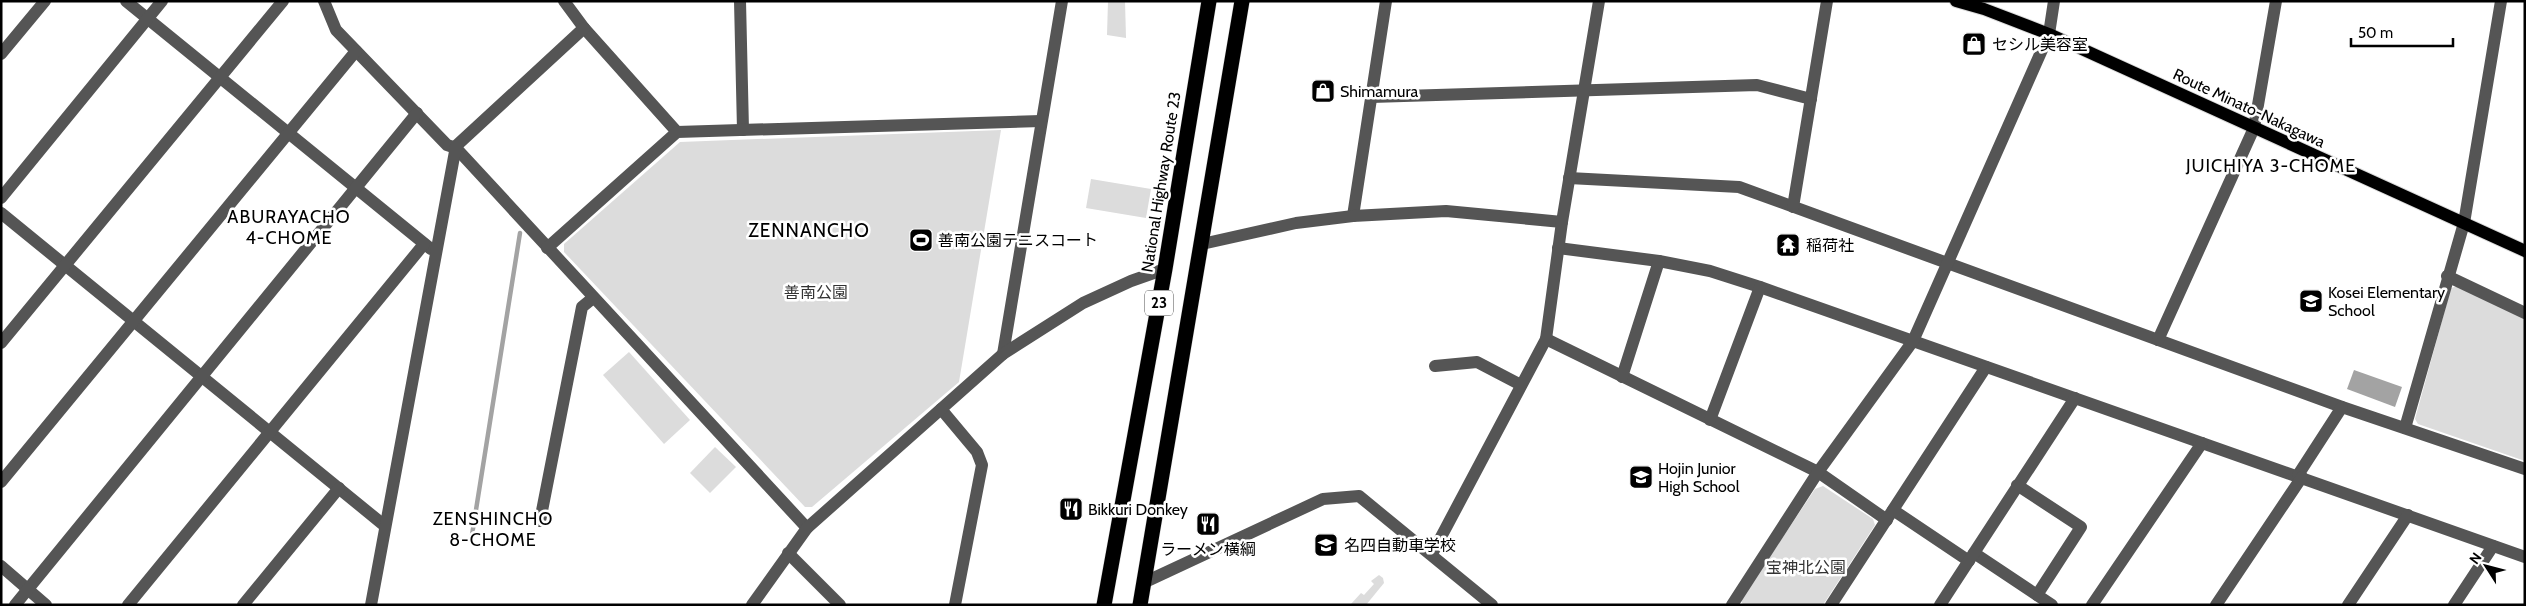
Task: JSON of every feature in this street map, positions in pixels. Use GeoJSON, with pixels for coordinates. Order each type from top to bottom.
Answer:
{"type":"FeatureCollection","features":[{"type":"Feature","properties":{"kind":"highway","name":"National Highway Route 23"},"geometry":{"type":"LineString","coordinates":[[1104,605],[1165,269],[1209,1]]}},
{"type":"Feature","properties":{"kind":"highway","name":"23"},"geometry":{"type":"LineString","coordinates":[[1140,605],[1242,1]]}},
{"type":"Feature","properties":{"kind":"main road","name":"Route Minato-Nakagawa"},"geometry":{"type":"LineString","coordinates":[[1956,1],[1984,8],[2049,34],[2525,251]]}},
{"type":"Feature","properties":{"kind":"street"},"geometry":{"type":"LineString","coordinates":[[1,54],[44,1]]}},
{"type":"Feature","properties":{"kind":"street"},"geometry":{"type":"LineString","coordinates":[[126,1],[435,252]]}},
{"type":"Feature","properties":{"kind":"street"},"geometry":{"type":"LineString","coordinates":[[1,198],[162,1]]}},
{"type":"Feature","properties":{"kind":"street"},"geometry":{"type":"LineString","coordinates":[[1,343],[283,1]]}},
{"type":"Feature","properties":{"kind":"street"},"geometry":{"type":"LineString","coordinates":[[324,1],[336,30],[448,145],[456,148],[807,528]]}},
{"type":"Feature","properties":{"kind":"street"},"geometry":{"type":"LineString","coordinates":[[564,1],[584,28],[677,132]]}},
{"type":"Feature","properties":{"kind":"street"},"geometry":{"type":"LineString","coordinates":[[740,1],[743,130]]}},
{"type":"Feature","properties":{"kind":"street"},"geometry":{"type":"LineString","coordinates":[[1003,354],[1062,1]]}},
{"type":"Feature","properties":{"kind":"street"},"geometry":{"type":"LineString","coordinates":[[1353,216],[1386,1]]}},
{"type":"Feature","properties":{"kind":"street"},"geometry":{"type":"LineString","coordinates":[[1432,554],[1546,339],[1562,222],[1599,1]]}},
{"type":"Feature","properties":{"kind":"street"},"geometry":{"type":"LineString","coordinates":[[1793,206],[1827,1]]}},
{"type":"Feature","properties":{"kind":"street"},"geometry":{"type":"LineString","coordinates":[[1732,605],[1818,472],[1913,341],[2049,34],[2054,1]]}},
{"type":"Feature","properties":{"kind":"street"},"geometry":{"type":"LineString","coordinates":[[2158,340],[2254,128],[2276,1]]}},
{"type":"Feature","properties":{"kind":"street"},"geometry":{"type":"LineString","coordinates":[[2405,428],[2447,276],[2464,223],[2501,1]]}},
{"type":"Feature","properties":{"kind":"street"},"geometry":{"type":"LineString","coordinates":[[372,605],[435,252],[456,148],[584,28]]}},
{"type":"Feature","properties":{"kind":"street"},"geometry":{"type":"LineString","coordinates":[[1,482],[356,51]]}},
{"type":"Feature","properties":{"kind":"street"},"geometry":{"type":"LineString","coordinates":[[1371,97],[1757,85],[1811,99]]}},
{"type":"Feature","properties":{"kind":"street"},"geometry":{"type":"LineString","coordinates":[[15,605],[417,113]]}},
{"type":"Feature","properties":{"kind":"street"},"geometry":{"type":"LineString","coordinates":[[547,248],[677,132],[1041,121]]}},
{"type":"Feature","properties":{"kind":"street"},"geometry":{"type":"LineString","coordinates":[[1569,178],[1739,187],[2158,340],[2525,469]]}},
{"type":"Feature","properties":{"kind":"street"},"geometry":{"type":"LineString","coordinates":[[1202,244],[1296,223],[1353,216],[1446,211],[1562,222]]}},
{"type":"Feature","properties":{"kind":"street"},"geometry":{"type":"LineString","coordinates":[[1,213],[385,526]]}},
{"type":"Feature","properties":{"kind":"street"},"geometry":{"type":"LineString","coordinates":[[128,605],[424,244]]}},
{"type":"Feature","properties":{"kind":"street"},"geometry":{"type":"LineString","coordinates":[[1558,248],[1710,271],[2300,476],[2525,557]]}},
{"type":"Feature","properties":{"kind":"street"},"geometry":{"type":"LineString","coordinates":[[1622,376],[1660,262]]}},
{"type":"Feature","properties":{"kind":"street"},"geometry":{"type":"LineString","coordinates":[[752,605],[807,528],[1003,354],[1083,303],[1131,281],[1165,269]]}},
{"type":"Feature","properties":{"kind":"street"},"geometry":{"type":"LineString","coordinates":[[2447,276],[2525,313]]}},
{"type":"Feature","properties":{"kind":"street"},"geometry":{"type":"LineString","coordinates":[[1710,420],[1760,287]]}},
{"type":"Feature","properties":{"kind":"street"},"geometry":{"type":"LineString","coordinates":[[540,521],[582,307],[593,298]]}},
{"type":"Feature","properties":{"kind":"street"},"geometry":{"type":"LineString","coordinates":[[1546,339],[1818,472],[1890,515],[1972,557],[2052,605]]}},
{"type":"Feature","properties":{"kind":"street"},"geometry":{"type":"LineString","coordinates":[[1435,366],[1477,362],[1522,385]]}},
{"type":"Feature","properties":{"kind":"street"},"geometry":{"type":"LineString","coordinates":[[1831,605],[1986,367]]}},
{"type":"Feature","properties":{"kind":"street"},"geometry":{"type":"LineString","coordinates":[[1940,605],[1972,557],[1977,544],[2075,398]]}},
{"type":"Feature","properties":{"kind":"street"},"geometry":{"type":"LineString","coordinates":[[2216,605],[2300,476],[2342,406]]}},
{"type":"Feature","properties":{"kind":"street"},"geometry":{"type":"LineString","coordinates":[[941,409],[977,452],[982,465],[955,605]]}},
{"type":"Feature","properties":{"kind":"street"},"geometry":{"type":"LineString","coordinates":[[2092,605],[2202,443]]}},
{"type":"Feature","properties":{"kind":"street"},"geometry":{"type":"LineString","coordinates":[[2017,485],[2080,526],[2037,595]]}},
{"type":"Feature","properties":{"kind":"street"},"geometry":{"type":"LineString","coordinates":[[243,605],[339,488]]}},
{"type":"Feature","properties":{"kind":"street"},"geometry":{"type":"LineString","coordinates":[[1143,583],[1322,499],[1359,496],[1492,605]]}},
{"type":"Feature","properties":{"kind":"street"},"geometry":{"type":"LineString","coordinates":[[2348,605],[2408,515]]}},
{"type":"Feature","properties":{"kind":"street"},"geometry":{"type":"LineString","coordinates":[[2454,605],[2493,546]]}},
{"type":"Feature","properties":{"kind":"street"},"geometry":{"type":"LineString","coordinates":[[788,553],[840,605]]}},
{"type":"Feature","properties":{"kind":"street"},"geometry":{"type":"LineString","coordinates":[[1,566],[46,605]]}},
{"type":"Feature","properties":{"kind":"green space"},"geometry":{"type":"Polygon","coordinates":[[[1108,1],[1125,1],[1126,38],[1107,35],[1108,1]]]}},
{"type":"Feature","properties":{"kind":"green space","name":"善南公園"},"geometry":{"type":"Polygon","coordinates":[[[1001,130],[959,382],[812,507],[805,507],[564,252],[564,244],[680,142],[1001,130]]]}},
{"type":"Feature","properties":{"kind":"green space"},"geometry":{"type":"Polygon","coordinates":[[[1091,179],[1151,189],[1146,218],[1086,208],[1091,179]]]}},
{"type":"Feature","properties":{"kind":"green space"},"geometry":{"type":"Polygon","coordinates":[[[2458,286],[2525,317],[2525,461],[2418,424],[2415,419],[2451,288],[2458,286]]]}},
{"type":"Feature","properties":{"kind":"green space"},"geometry":{"type":"Polygon","coordinates":[[[629,352],[690,420],[664,444],[603,375],[629,352]]]}},
{"type":"Feature","properties":{"kind":"green space"},"geometry":{"type":"Polygon","coordinates":[[[715,447],[736,467],[710,493],[690,473],[715,447]]]}},
{"type":"Feature","properties":{"kind":"green space","name":"宝神北公園"},"geometry":{"type":"Polygon","coordinates":[[[1823,486],[1873,519],[1875,525],[1823,605],[1743,605],[1741,600],[1815,489],[1823,486]]]}},
{"type":"Feature","properties":{"kind":"green space"},"geometry":{"type":"Polygon","coordinates":[[[1379,575],[1383,578],[1384,583],[1366,605],[1351,604],[1361,593],[1364,595],[1374,584],[1371,581],[1379,575]]]}},
{"type":"Feature","properties":{"kind":"shaded area"},"geometry":{"type":"Polygon","coordinates":[[[2354,370],[2402,387],[2395,407],[2347,389],[2354,370]]]}},
{"type":"Feature","properties":{"kind":"waterway"},"geometry":{"type":"LineString","coordinates":[[472,535],[520,233]]}},
{"type":"Feature","properties":{"kind":"place","name":"セシル美容室"},"geometry":{"type":"Point","coordinates":[1974,44]}},
{"type":"Feature","properties":{"kind":"place","name":"Shimamura"},"geometry":{"type":"Point","coordinates":[1323,91]}},
{"type":"Feature","properties":{"kind":"place","name":"善南公園テニスコート"},"geometry":{"type":"Point","coordinates":[921,240]}},
{"type":"Feature","properties":{"kind":"place","name":"稲荷社"},"geometry":{"type":"Point","coordinates":[1788,245]}},
{"type":"Feature","properties":{"kind":"place","name":"Kosei Elementary School"},"geometry":{"type":"Point","coordinates":[2311,301]}},
{"type":"Feature","properties":{"kind":"place","name":"Hojin Junior High School"},"geometry":{"type":"Point","coordinates":[1641,477]}},
{"type":"Feature","properties":{"kind":"place","name":"Bikkuri Donkey"},"geometry":{"type":"Point","coordinates":[1071,509]}},
{"type":"Feature","properties":{"kind":"place","name":"ラーメン横綱"},"geometry":{"type":"Point","coordinates":[1208,524]}},
{"type":"Feature","properties":{"kind":"place","name":"名四自動車学校"},"geometry":{"type":"Point","coordinates":[1326,545]}},
{"type":"Feature","properties":{"kind":"district","name":"JUICHIYA 3-CHOME"},"geometry":{"type":"Point","coordinates":[2271,166]}},
{"type":"Feature","properties":{"kind":"district","name":"ABURAYACHO 4-CHOME"},"geometry":{"type":"Point","coordinates":[289,227]}},
{"type":"Feature","properties":{"kind":"district","name":"ZENNANCHO"},"geometry":{"type":"Point","coordinates":[809,230]}},
{"type":"Feature","properties":{"kind":"district","name":"ZENSHINCHO 8-CHOME"},"geometry":{"type":"Point","coordinates":[493,529]}}]}
